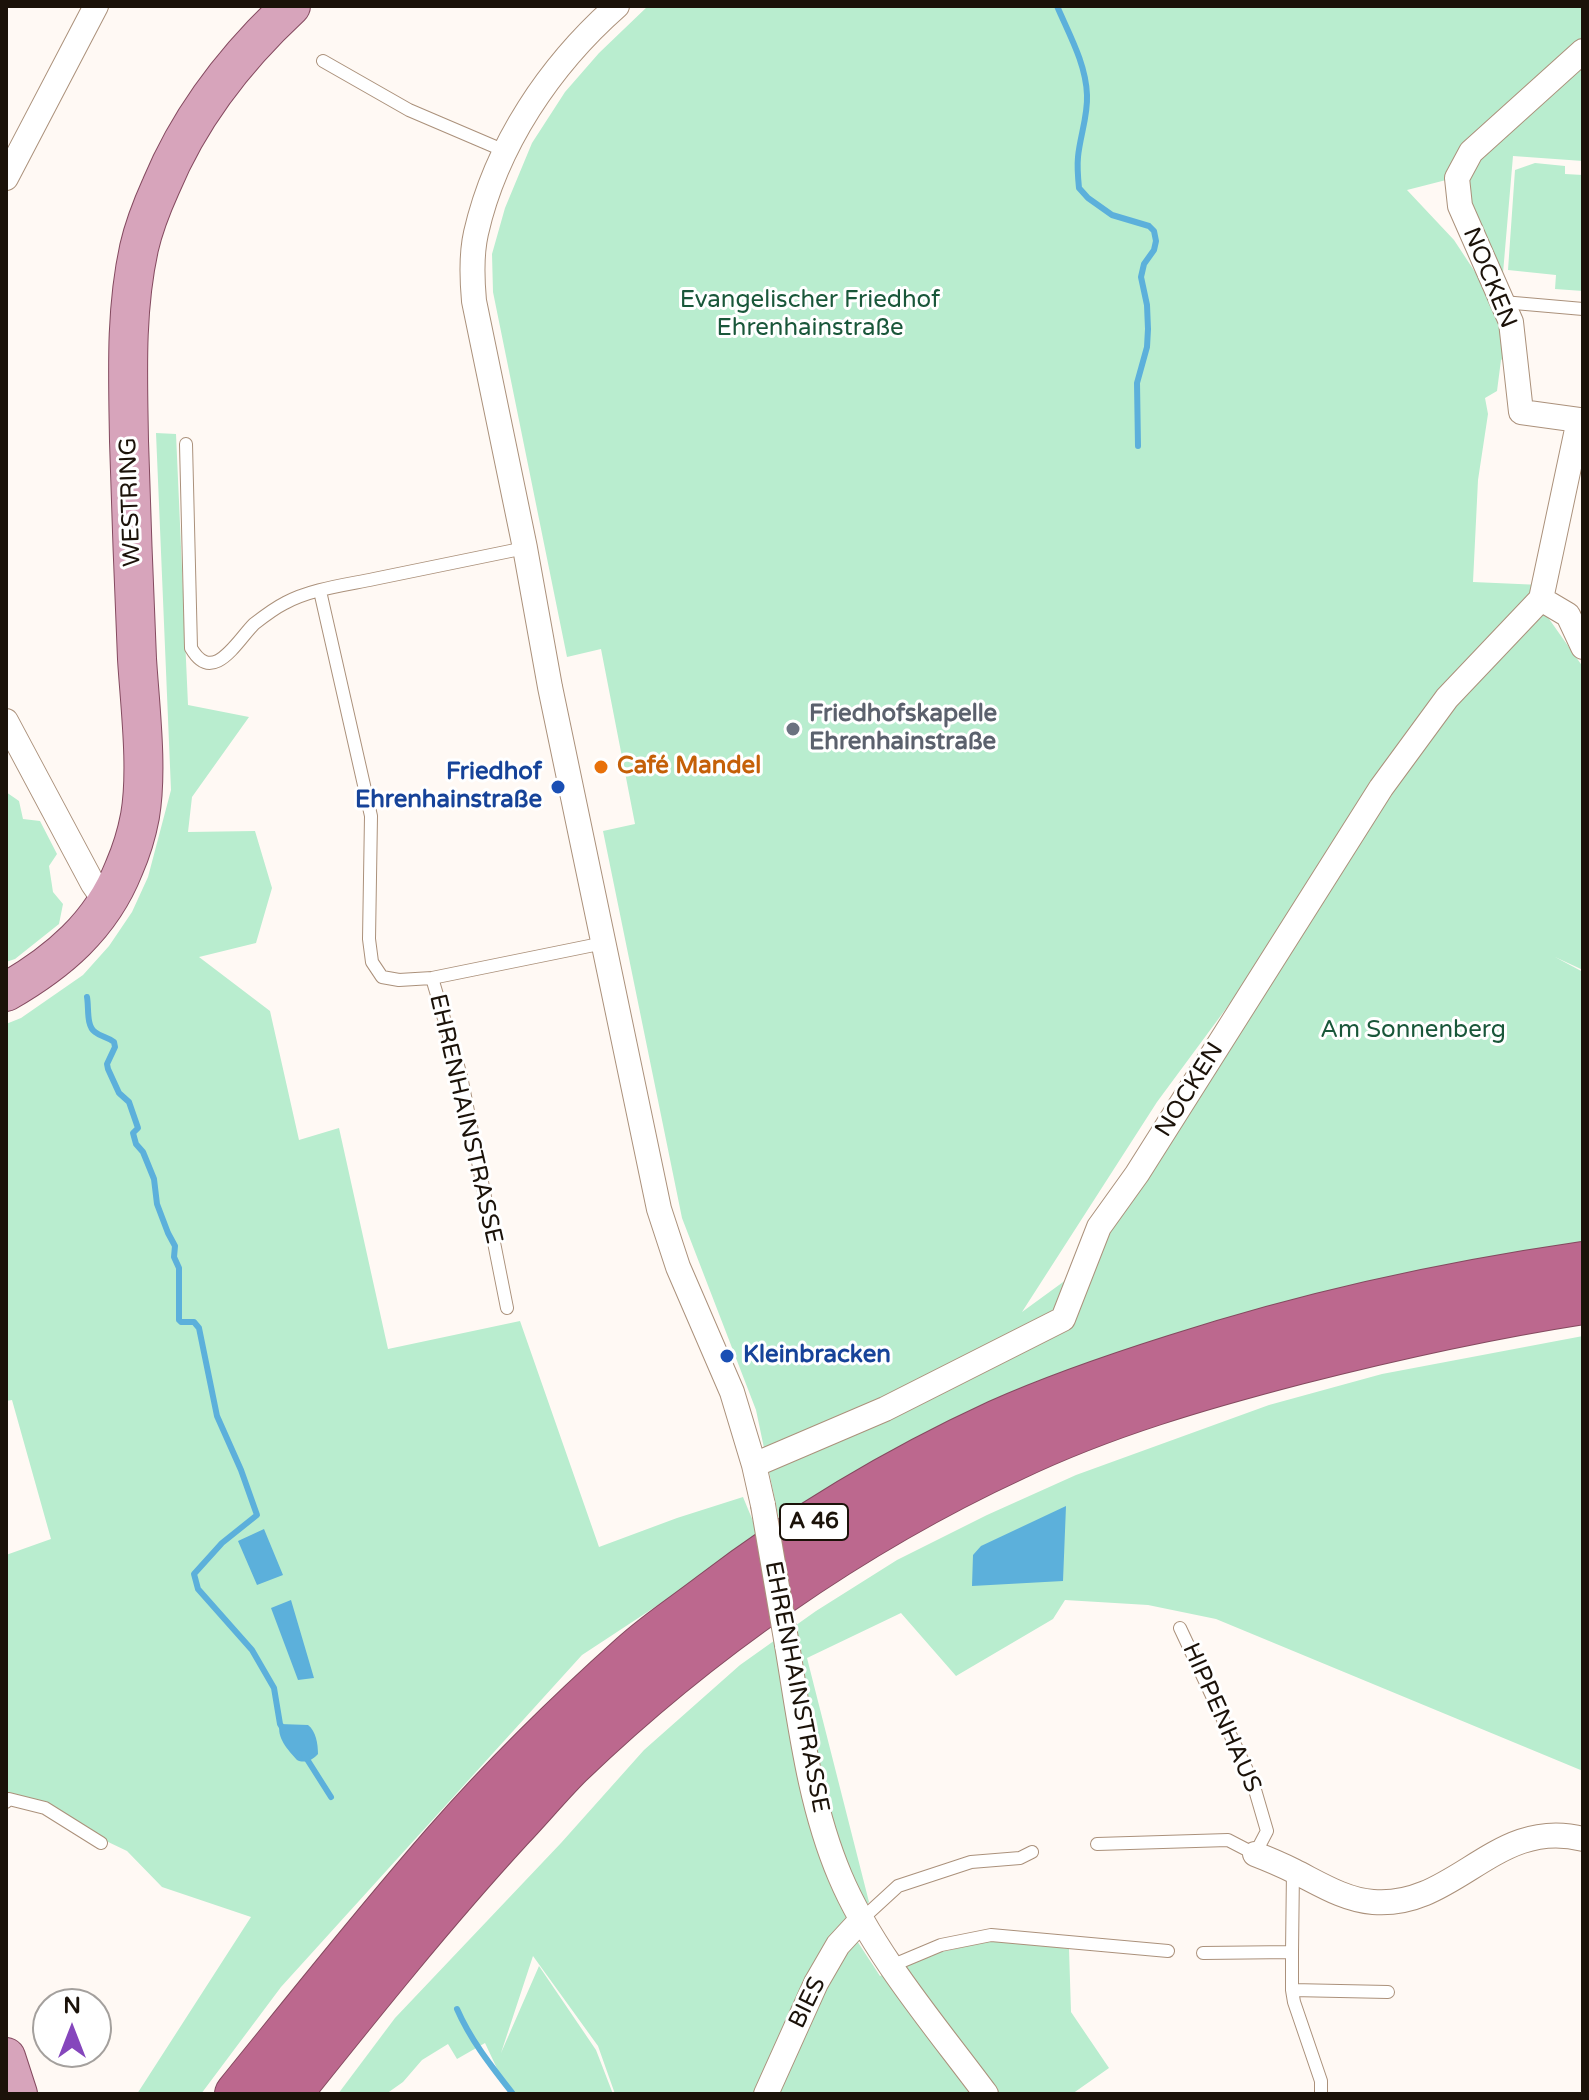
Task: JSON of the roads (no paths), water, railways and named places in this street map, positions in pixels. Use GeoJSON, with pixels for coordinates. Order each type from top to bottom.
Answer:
{"type":"FeatureCollection","features":[{"type":"Feature","properties":{"kind":"highway","name":"A 46"},"geometry":{"type":"LineString","coordinates":[[237,2094],[448,1838],[543,1738],[635,1652],[734,1577],[819,1519],[1000,1421],[1094,1383],[1220,1343],[1370,1303],[1583,1264]]}},
{"type":"Feature","properties":{"kind":"highway","name":"A 46"},"geometry":{"type":"LineString","coordinates":[[289,2094],[459,1886],[569,1767],[658,1685],[841,1551],[939,1495],[1018,1456],[1112,1418],[1224,1381],[1385,1340],[1583,1302]]}},
{"type":"Feature","properties":{"kind":"main road","name":"WESTRING"},"geometry":{"type":"LineString","coordinates":[[6,992],[40,972],[86,930],[106,903],[124,868],[140,816],[143,773],[128,387],[130,307],[139,248],[147,218],[189,127],[235,64],[291,6]]}},
{"type":"Feature","properties":{"kind":"main road"},"geometry":{"type":"LineString","coordinates":[[6,2057],[18,2094]]}},
{"type":"Feature","properties":{"kind":"street"},"geometry":{"type":"LineString","coordinates":[[6,178],[96,6]]}},
{"type":"Feature","properties":{"kind":"street","name":"EHRENHAINSTRASSE"},"geometry":{"type":"LineString","coordinates":[[617,6],[593,28],[541,88],[505,151],[475,235],[472,273],[474,301],[544,657],[659,1209],[678,1267],[732,1392],[754,1465],[821,1822],[840,1877],[862,1919],[891,1966],[986,2094]]}},
{"type":"Feature","properties":{"kind":"street","name":"NOCKEN"},"geometry":{"type":"LineString","coordinates":[[754,1465],[885,1409],[1063,1319],[1099,1227],[1137,1174],[1381,788],[1447,698],[1541,599],[1581,420],[1521,412],[1511,322],[1460,206],[1457,178],[1471,152],[1583,51]]}},
{"type":"Feature","properties":{"kind":"street"},"geometry":{"type":"LineString","coordinates":[[1541,599],[1568,615],[1583,647]]}},
{"type":"Feature","properties":{"kind":"street"},"geometry":{"type":"LineString","coordinates":[[6,721],[106,903]]}},
{"type":"Feature","properties":{"kind":"street"},"geometry":{"type":"LineString","coordinates":[[1255,1854],[1348,1897],[1394,1902],[1415,1898],[1438,1888],[1518,1841],[1554,1835],[1583,1839]]}},
{"type":"Feature","properties":{"kind":"street","name":"BIES"},"geometry":{"type":"LineString","coordinates":[[766,2094],[816,1983],[838,1945],[862,1919]]}},
{"type":"Feature","properties":{"kind":"lane"},"geometry":{"type":"LineString","coordinates":[[323,61],[409,110],[505,151]]}},
{"type":"Feature","properties":{"kind":"lane"},"geometry":{"type":"LineString","coordinates":[[1503,302],[1583,309]]}},
{"type":"Feature","properties":{"kind":"lane"},"geometry":{"type":"LineString","coordinates":[[186,444],[191,648],[197,658],[205,662],[222,659],[256,623],[285,602],[320,591],[525,548]]}},
{"type":"Feature","properties":{"kind":"lane","name":"EHRENHAINSTRASSE"},"geometry":{"type":"LineString","coordinates":[[320,591],[371,816],[369,939],[372,962],[382,977],[399,980],[432,978],[604,943]]}},
{"type":"Feature","properties":{"kind":"lane","name":"EHRENHAINSTRASSE"},"geometry":{"type":"LineString","coordinates":[[432,978],[461,1076],[507,1308]]}},
{"type":"Feature","properties":{"kind":"lane","name":"HIPPENHAUS"},"geometry":{"type":"LineString","coordinates":[[1180,1628],[1253,1783],[1267,1831],[1255,1854]]}},
{"type":"Feature","properties":{"kind":"lane"},"geometry":{"type":"LineString","coordinates":[[6,1802],[9,1799],[45,1808],[101,1843]]}},
{"type":"Feature","properties":{"kind":"lane"},"geometry":{"type":"LineString","coordinates":[[1097,1844],[1228,1840],[1255,1854]]}},
{"type":"Feature","properties":{"kind":"lane"},"geometry":{"type":"LineString","coordinates":[[862,1919],[898,1886],[971,1862],[1020,1858],[1032,1852]]}},
{"type":"Feature","properties":{"kind":"lane"},"geometry":{"type":"LineString","coordinates":[[1293,1870],[1292,1990],[1321,2081],[1321,2094]]}},
{"type":"Feature","properties":{"kind":"lane"},"geometry":{"type":"LineString","coordinates":[[891,1966],[941,1945],[991,1935],[1168,1951]]}},
{"type":"Feature","properties":{"kind":"lane"},"geometry":{"type":"LineString","coordinates":[[1203,1953],[1292,1952]]}},
{"type":"Feature","properties":{"kind":"lane"},"geometry":{"type":"LineString","coordinates":[[1292,1990],[1388,1992]]}},
{"type":"Feature","properties":{"kind":"water"},"geometry":{"type":"Polygon","coordinates":[[[1066,1506],[1063,1581],[972,1586],[973,1555],[981,1546],[1066,1506]]]}},
{"type":"Feature","properties":{"kind":"water"},"geometry":{"type":"Polygon","coordinates":[[[264,1529],[283,1575],[257,1585],[238,1541],[264,1529]]]}},
{"type":"Feature","properties":{"kind":"water"},"geometry":{"type":"Polygon","coordinates":[[[291,1600],[314,1678],[298,1680],[271,1608],[291,1600]]]}},
{"type":"Feature","properties":{"kind":"water"},"geometry":{"type":"Polygon","coordinates":[[[280,1724],[308,1725],[316,1738],[318,1754],[308,1761],[297,1760],[281,1738],[280,1724]]]}},
{"type":"Feature","properties":{"kind":"waterway"},"geometry":{"type":"LineString","coordinates":[[1057,6],[1076,49],[1086,83],[1086,111],[1078,161],[1079,188],[1112,215],[1149,226],[1154,231],[1156,241],[1141,277],[1148,329],[1147,347],[1137,383],[1138,446]]}},
{"type":"Feature","properties":{"kind":"waterway"},"geometry":{"type":"LineString","coordinates":[[87,997],[92,1029],[114,1042],[108,1069],[119,1093],[129,1102],[138,1128],[133,1133],[136,1144],[143,1152],[154,1179],[157,1204],[175,1246],[174,1257],[179,1268],[179,1320],[194,1322],[199,1328],[217,1416],[257,1515],[222,1543],[194,1574],[198,1589],[252,1650],[274,1688],[283,1729]]}},
{"type":"Feature","properties":{"kind":"waterway"},"geometry":{"type":"LineString","coordinates":[[305,1756],[331,1797]]}},
{"type":"Feature","properties":{"kind":"waterway"},"geometry":{"type":"LineString","coordinates":[[457,2009],[475,2043],[513,2094]]}},
{"type":"Feature","properties":{"kind":"place","name":"Friedhofskapelle Ehrenhainstraße"},"geometry":{"type":"Point","coordinates":[793,729]}},
{"type":"Feature","properties":{"kind":"place","name":"Café Mandel"},"geometry":{"type":"Point","coordinates":[601,767]}},
{"type":"Feature","properties":{"kind":"place","name":"Friedhof Ehrenhainstraße"},"geometry":{"type":"Point","coordinates":[558,787]}},
{"type":"Feature","properties":{"kind":"place","name":"Kleinbracken"},"geometry":{"type":"Point","coordinates":[727,1356]}},
{"type":"Feature","properties":{"kind":"park label","name":"Evangelischer Friedhof Ehrenhainstraße"},"geometry":{"type":"Point","coordinates":[810,315]}},
{"type":"Feature","properties":{"kind":"park label","name":"Am Sonnenberg"},"geometry":{"type":"Point","coordinates":[1413,1031]}}]}
